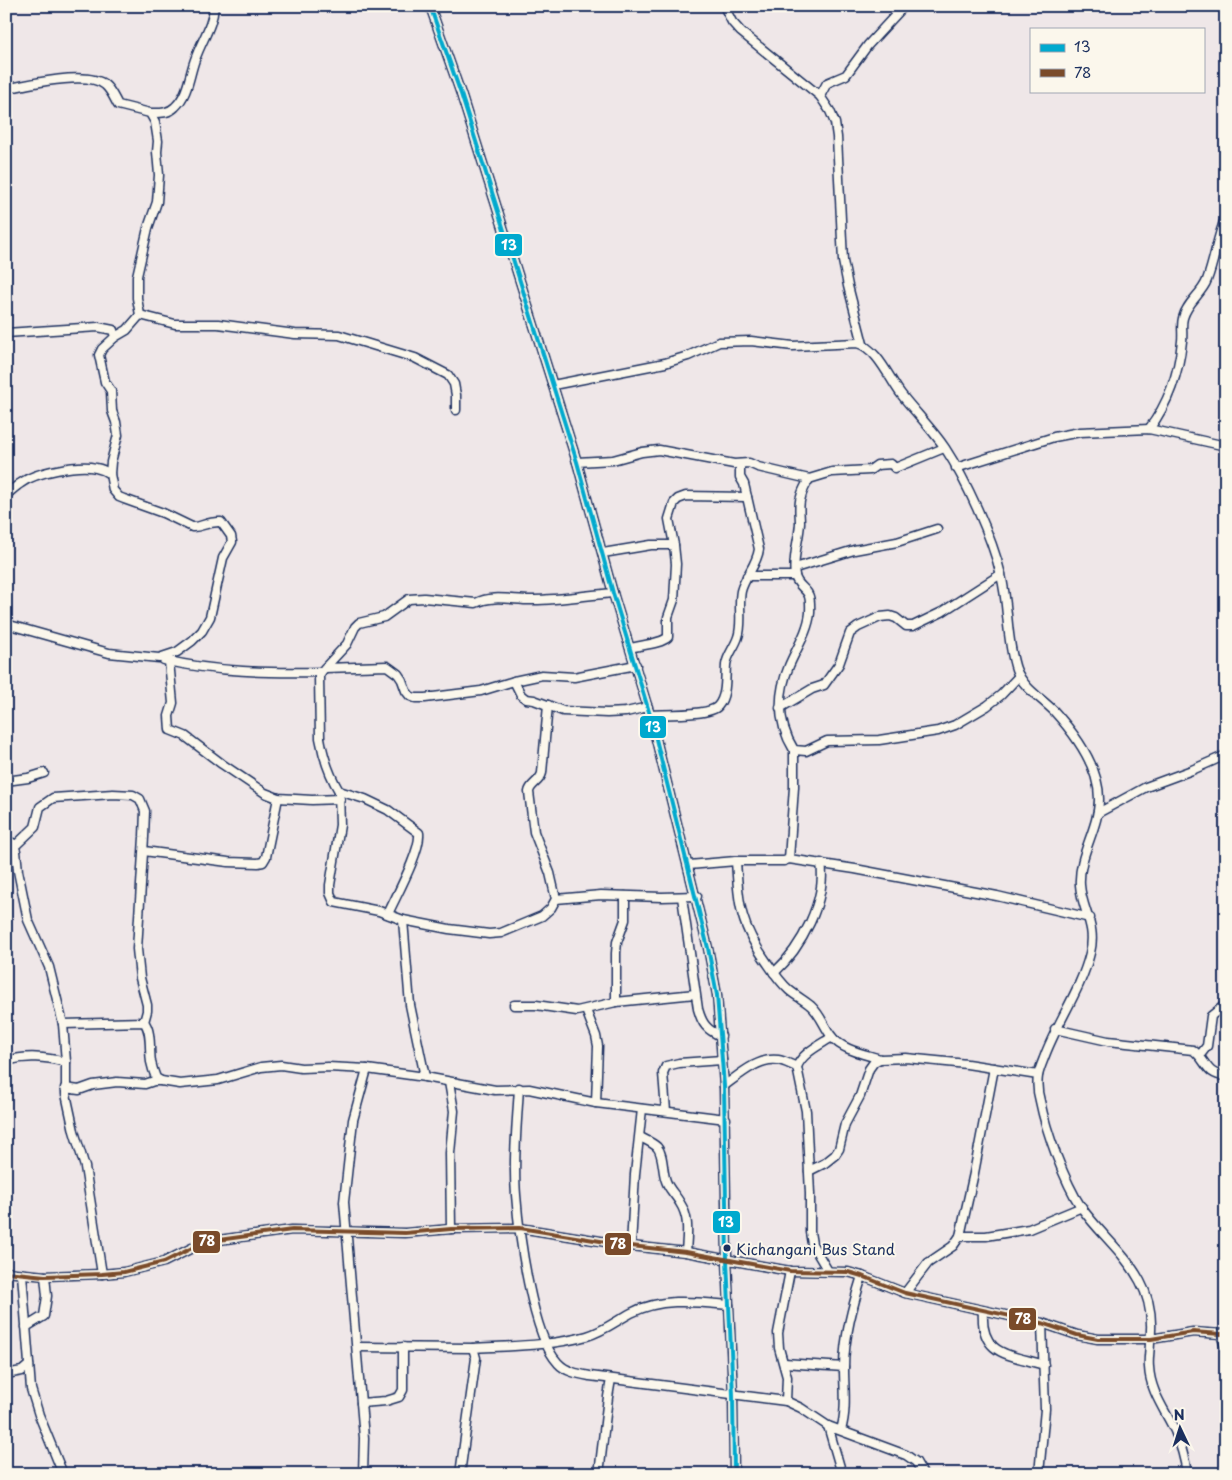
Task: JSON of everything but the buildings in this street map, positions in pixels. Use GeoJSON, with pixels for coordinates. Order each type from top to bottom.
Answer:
{"type":"FeatureCollection","features":[{"type":"Feature","properties":{"kind":"street"},"geometry":{"type":"LineString","coordinates":[[6,89],[70,78],[92,80],[104,84],[118,105],[150,113],[164,113],[175,108],[190,81],[195,58],[213,19],[214,6]]}},
{"type":"Feature","properties":{"kind":"street"},"geometry":{"type":"LineString","coordinates":[[430,6],[461,94],[577,462],[613,593],[648,707],[697,896],[715,986],[721,1036],[726,1119],[727,1260],[734,1395],[734,1474]]}},
{"type":"Feature","properties":{"kind":"street"},"geometry":{"type":"LineString","coordinates":[[724,6],[732,22],[741,32],[820,96],[830,111],[835,123],[837,137],[844,261],[848,286],[864,344],[877,357],[900,392],[944,448],[956,468],[979,515],[1001,574],[1009,636],[1019,676],[1032,692],[1060,718],[1086,756],[1096,777],[1098,785],[1098,813],[1080,874],[1080,888],[1090,918],[1090,952],[1082,976],[1055,1029],[1038,1075],[1039,1099],[1048,1131],[1069,1186],[1082,1207],[1126,1259],[1148,1296],[1152,1316],[1149,1369],[1152,1384],[1160,1405],[1174,1430],[1184,1458],[1187,1474]]}},
{"type":"Feature","properties":{"kind":"street"},"geometry":{"type":"LineString","coordinates":[[820,96],[827,84],[846,75],[868,45],[904,6]]}},
{"type":"Feature","properties":{"kind":"street"},"geometry":{"type":"LineString","coordinates":[[150,113],[156,122],[159,176],[157,202],[148,228],[137,276],[137,298],[140,314],[127,330],[115,337],[99,355],[106,382],[111,391],[112,411],[118,430],[110,468],[113,490],[119,497],[163,512],[192,527],[196,528],[212,522],[220,522],[231,536],[232,542],[222,558],[210,617],[202,631],[177,652],[159,658]]}},
{"type":"Feature","properties":{"kind":"street"},"geometry":{"type":"LineString","coordinates":[[1148,429],[1164,407],[1169,394],[1177,367],[1186,308],[1207,282],[1226,217]]}},
{"type":"Feature","properties":{"kind":"street"},"geometry":{"type":"LineString","coordinates":[[140,314],[175,324],[218,324],[295,334],[339,335],[415,358],[448,375],[454,384],[456,410]]}},
{"type":"Feature","properties":{"kind":"street"},"geometry":{"type":"LineString","coordinates":[[6,333],[98,327],[113,330],[115,337]]}},
{"type":"Feature","properties":{"kind":"street"},"geometry":{"type":"LineString","coordinates":[[553,385],[665,363],[688,356],[719,342],[750,341],[792,346],[864,344]]}},
{"type":"Feature","properties":{"kind":"street"},"geometry":{"type":"LineString","coordinates":[[956,468],[1054,437],[1080,432],[1148,429],[1226,446]]}},
{"type":"Feature","properties":{"kind":"street"},"geometry":{"type":"LineString","coordinates":[[577,462],[613,460],[642,452],[659,450],[740,464],[749,463],[758,467],[808,479],[832,472],[870,470],[877,465],[891,464],[895,468],[944,448]]}},
{"type":"Feature","properties":{"kind":"street"},"geometry":{"type":"LineString","coordinates":[[650,715],[714,710],[718,706],[727,681],[726,664],[738,636],[740,599],[747,576],[754,564],[759,549],[744,484],[740,477],[740,464]]}},
{"type":"Feature","properties":{"kind":"street"},"geometry":{"type":"LineString","coordinates":[[6,496],[28,479],[60,470],[93,467],[110,474]]}},
{"type":"Feature","properties":{"kind":"street"},"geometry":{"type":"LineString","coordinates":[[789,859],[794,787],[794,750],[783,726],[780,708],[781,696],[789,667],[807,628],[810,612],[809,595],[800,586],[795,572],[795,555],[800,525],[799,503],[808,479]]}},
{"type":"Feature","properties":{"kind":"street"},"geometry":{"type":"LineString","coordinates":[[630,648],[660,642],[668,637],[668,617],[674,592],[674,545],[669,519],[674,503],[686,496],[747,496]]}},
{"type":"Feature","properties":{"kind":"street"},"geometry":{"type":"LineString","coordinates":[[747,576],[795,572],[854,550],[897,542],[937,529]]}},
{"type":"Feature","properties":{"kind":"street"},"geometry":{"type":"LineString","coordinates":[[602,553],[651,545],[674,545]]}},
{"type":"Feature","properties":{"kind":"street"},"geometry":{"type":"LineString","coordinates":[[780,708],[812,689],[824,685],[839,664],[850,633],[858,627],[880,617],[890,616],[906,626],[913,626],[942,612],[1001,574]]}},
{"type":"Feature","properties":{"kind":"street"},"geometry":{"type":"LineString","coordinates":[[548,705],[541,779],[531,786],[529,792],[534,832],[550,873],[556,899],[554,904],[542,916],[501,933],[475,934],[403,920],[388,914],[339,904],[332,899],[330,885],[340,825],[339,795],[322,746],[318,681],[323,670],[347,644],[352,631],[359,623],[384,617],[409,599],[424,598],[476,603],[490,599],[534,600],[613,593]]}},
{"type":"Feature","properties":{"kind":"street"},"geometry":{"type":"LineString","coordinates":[[6,624],[109,653],[159,658],[216,668],[292,673],[387,666],[398,674],[406,691],[415,698],[481,691],[542,675],[574,677],[636,665]]}},
{"type":"Feature","properties":{"kind":"street"},"geometry":{"type":"LineString","coordinates":[[169,661],[173,703],[169,716],[170,730],[186,736],[222,764],[265,793],[278,798],[312,800],[339,795],[365,799],[388,810],[419,833],[418,846],[388,914]]}},
{"type":"Feature","properties":{"kind":"street"},"geometry":{"type":"LineString","coordinates":[[794,750],[806,750],[827,741],[879,740],[938,730],[955,725],[987,706],[1001,695],[1019,676]]}},
{"type":"Feature","properties":{"kind":"street"},"geometry":{"type":"LineString","coordinates":[[514,681],[521,695],[526,699],[563,711],[590,713],[626,712],[648,707]]}},
{"type":"Feature","properties":{"kind":"street"},"geometry":{"type":"LineString","coordinates":[[1098,813],[1146,788],[1226,755]]}},
{"type":"Feature","properties":{"kind":"street"},"geometry":{"type":"LineString","coordinates":[[6,781],[28,778],[44,773]]}},
{"type":"Feature","properties":{"kind":"street"},"geometry":{"type":"LineString","coordinates":[[15,846],[35,827],[40,807],[53,798],[133,795],[140,799],[145,811],[137,948],[140,978],[147,1005],[144,1022]]}},
{"type":"Feature","properties":{"kind":"street"},"geometry":{"type":"LineString","coordinates":[[144,850],[228,862],[263,862],[266,857],[278,798]]}},
{"type":"Feature","properties":{"kind":"street"},"geometry":{"type":"LineString","coordinates":[[6,841],[13,843],[15,846],[28,920],[49,967],[63,1024],[66,1062],[65,1088],[69,1114],[85,1167],[102,1274]]}},
{"type":"Feature","properties":{"kind":"street"},"geometry":{"type":"LineString","coordinates":[[689,865],[736,861],[784,861],[789,859],[821,863],[997,896],[1090,918]]}},
{"type":"Feature","properties":{"kind":"street"},"geometry":{"type":"LineString","coordinates":[[736,861],[739,901],[743,921],[756,947],[788,989],[817,1012],[832,1037],[839,1044],[880,1059],[906,1058],[1038,1075]]}},
{"type":"Feature","properties":{"kind":"street"},"geometry":{"type":"LineString","coordinates":[[774,973],[787,960],[809,922],[823,881],[821,863]]}},
{"type":"Feature","properties":{"kind":"street"},"geometry":{"type":"LineString","coordinates":[[556,899],[601,895],[697,896]]}},
{"type":"Feature","properties":{"kind":"street"},"geometry":{"type":"LineString","coordinates":[[616,1002],[616,953],[617,942],[625,920],[625,896]]}},
{"type":"Feature","properties":{"kind":"street"},"geometry":{"type":"LineString","coordinates":[[682,897],[695,994],[703,1024],[708,1030],[721,1036]]}},
{"type":"Feature","properties":{"kind":"street"},"geometry":{"type":"LineString","coordinates":[[403,920],[410,1005],[424,1077]]}},
{"type":"Feature","properties":{"kind":"street"},"geometry":{"type":"LineString","coordinates":[[514,1005],[536,1005],[567,1010],[586,1010],[616,1002],[695,994]]}},
{"type":"Feature","properties":{"kind":"street"},"geometry":{"type":"LineString","coordinates":[[1200,1055],[1207,1046],[1211,1016],[1226,1004]]}},
{"type":"Feature","properties":{"kind":"street"},"geometry":{"type":"LineString","coordinates":[[586,1010],[598,1046],[596,1103]]}},
{"type":"Feature","properties":{"kind":"street"},"geometry":{"type":"LineString","coordinates":[[63,1024],[144,1022]]}},
{"type":"Feature","properties":{"kind":"street"},"geometry":{"type":"LineString","coordinates":[[144,1022],[148,1027],[153,1071],[156,1078],[161,1081]]}},
{"type":"Feature","properties":{"kind":"street"},"geometry":{"type":"LineString","coordinates":[[1055,1029],[1108,1041],[1193,1050],[1200,1055],[1211,1072],[1226,1076]]}},
{"type":"Feature","properties":{"kind":"street"},"geometry":{"type":"LineString","coordinates":[[828,1271],[817,1253],[811,1236],[806,1111],[797,1067],[804,1057],[832,1037]]}},
{"type":"Feature","properties":{"kind":"street"},"geometry":{"type":"LineString","coordinates":[[6,1061],[35,1057],[66,1062]]}},
{"type":"Feature","properties":{"kind":"street"},"geometry":{"type":"LineString","coordinates":[[808,1171],[835,1156],[869,1069],[874,1062],[880,1059]]}},
{"type":"Feature","properties":{"kind":"street"},"geometry":{"type":"LineString","coordinates":[[666,1111],[663,1074],[666,1066],[679,1063],[722,1060]]}},
{"type":"Feature","properties":{"kind":"street"},"geometry":{"type":"LineString","coordinates":[[724,1086],[756,1065],[768,1060],[782,1060],[797,1067]]}},
{"type":"Feature","properties":{"kind":"street"},"geometry":{"type":"LineString","coordinates":[[65,1088],[79,1090],[117,1082],[144,1084],[161,1081],[180,1084],[218,1080],[274,1065],[301,1068],[328,1067],[424,1077],[495,1090],[529,1088],[596,1103],[726,1119]]}},
{"type":"Feature","properties":{"kind":"street"},"geometry":{"type":"LineString","coordinates":[[904,1293],[928,1263],[953,1246],[960,1236],[994,1068]]}},
{"type":"Feature","properties":{"kind":"street"},"geometry":{"type":"LineString","coordinates":[[363,1474],[364,1438],[344,1190],[353,1120],[366,1070]]}},
{"type":"Feature","properties":{"kind":"street"},"geometry":{"type":"LineString","coordinates":[[449,1082],[454,1111],[450,1153],[451,1229]]}},
{"type":"Feature","properties":{"kind":"street"},"geometry":{"type":"LineString","coordinates":[[519,1088],[515,1171],[520,1228],[530,1291],[545,1342],[559,1364],[565,1369],[590,1376],[786,1401],[801,1408],[828,1426],[906,1454],[916,1462],[924,1474]]}},
{"type":"Feature","properties":{"kind":"street"},"geometry":{"type":"LineString","coordinates":[[631,1246],[635,1174],[642,1109]]}},
{"type":"Feature","properties":{"kind":"street"},"geometry":{"type":"LineString","coordinates":[[640,1137],[658,1148],[667,1184],[686,1214],[688,1226],[686,1252]]}},
{"type":"Feature","properties":{"kind":"street"},"geometry":{"type":"LineString","coordinates":[[960,1236],[986,1236],[1029,1229],[1082,1207]]}},
{"type":"Feature","properties":{"kind":"street"},"geometry":{"type":"LineString","coordinates":[[6,1272],[45,1276],[124,1272],[164,1262],[194,1246],[216,1240],[292,1230],[405,1233],[451,1229],[520,1228],[631,1246],[686,1252],[790,1271],[848,1272],[904,1293],[1042,1323],[1098,1340],[1151,1339],[1193,1332],[1224,1333],[1226,1350]]}},
{"type":"Feature","properties":{"kind":"street"},"geometry":{"type":"LineString","coordinates":[[786,1401],[787,1376],[779,1348],[778,1333],[790,1271]]}},
{"type":"Feature","properties":{"kind":"street"},"geometry":{"type":"LineString","coordinates":[[22,1274],[33,1399],[63,1474]]}},
{"type":"Feature","properties":{"kind":"street"},"geometry":{"type":"LineString","coordinates":[[26,1328],[44,1316],[47,1296],[45,1276]]}},
{"type":"Feature","properties":{"kind":"street"},"geometry":{"type":"LineString","coordinates":[[841,1430],[845,1408],[844,1367],[852,1306],[862,1276]]}},
{"type":"Feature","properties":{"kind":"street"},"geometry":{"type":"LineString","coordinates":[[357,1347],[445,1346],[473,1348],[561,1342],[589,1336],[632,1313],[654,1304],[679,1301],[729,1305]]}},
{"type":"Feature","properties":{"kind":"street"},"geometry":{"type":"LineString","coordinates":[[982,1311],[983,1333],[986,1340],[1007,1354],[1044,1365]]}},
{"type":"Feature","properties":{"kind":"street"},"geometry":{"type":"LineString","coordinates":[[1039,1474],[1045,1409],[1042,1323]]}},
{"type":"Feature","properties":{"kind":"street"},"geometry":{"type":"LineString","coordinates":[[361,1403],[386,1401],[399,1397],[403,1390],[403,1347]]}},
{"type":"Feature","properties":{"kind":"street"},"geometry":{"type":"LineString","coordinates":[[460,1474],[476,1358],[473,1348]]}},
{"type":"Feature","properties":{"kind":"street"},"geometry":{"type":"LineString","coordinates":[[784,1362],[844,1367]]}},
{"type":"Feature","properties":{"kind":"street"},"geometry":{"type":"LineString","coordinates":[[6,1374],[22,1371],[29,1365]]}},
{"type":"Feature","properties":{"kind":"street"},"geometry":{"type":"LineString","coordinates":[[599,1474],[611,1379]]}},
{"type":"Feature","properties":{"kind":"street"},"geometry":{"type":"LineString","coordinates":[[828,1426],[842,1474]]}},
{"type":"Feature","properties":{"kind":"transit line","name":"13"},"geometry":{"type":"LineString","coordinates":[[430,6],[461,94],[577,462],[613,593],[650,715],[708,948],[717,995],[724,1086],[734,1474]]}},
{"type":"Feature","properties":{"kind":"transit line","name":"78"},"geometry":{"type":"LineString","coordinates":[[6,1272],[45,1276],[124,1272],[164,1262],[204,1242],[292,1230],[405,1233],[451,1229],[520,1228],[631,1246],[686,1252],[790,1271],[848,1272],[905,1293],[1042,1323],[1077,1335],[1098,1339],[1151,1339],[1193,1332],[1226,1333]]}},
{"type":"Feature","properties":{"kind":"place","name":"Kichangani Bus Stand"},"geometry":{"type":"Point","coordinates":[727,1248]}}]}
